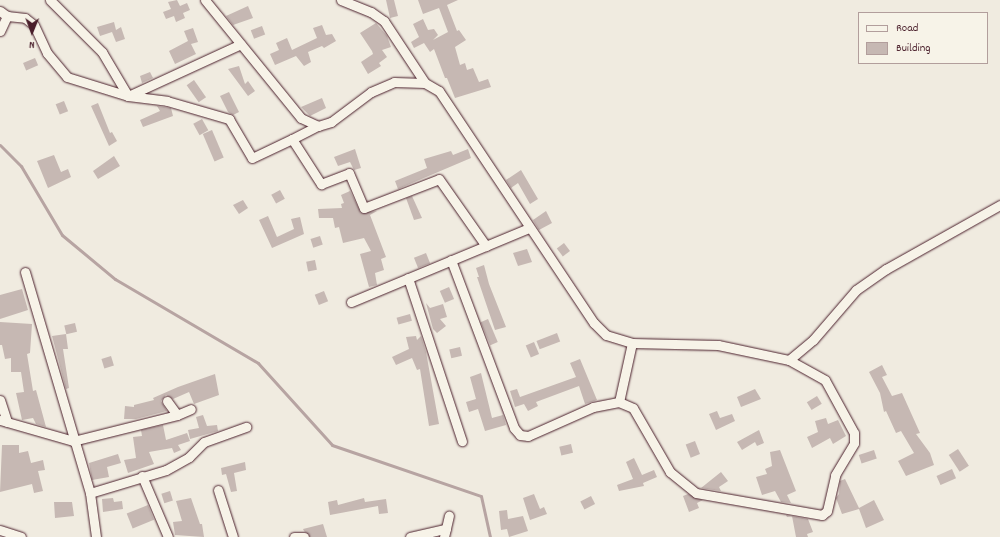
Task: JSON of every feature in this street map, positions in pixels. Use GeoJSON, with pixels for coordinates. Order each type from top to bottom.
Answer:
{"type":"FeatureCollection","features":[{"type":"Feature","properties":{"kind":"street"},"geometry":{"type":"LineString","coordinates":[[50,0],[102,52],[128,96]]}},
{"type":"Feature","properties":{"kind":"street"},"geometry":{"type":"LineString","coordinates":[[205,0],[301,118],[318,126]]}},
{"type":"Feature","properties":{"kind":"street"},"geometry":{"type":"LineString","coordinates":[[341,0],[371,12],[384,21],[425,83],[439,91],[529,228],[594,323],[606,335],[632,343],[718,345],[789,360],[825,380],[854,433],[854,443],[835,475],[827,511],[822,515],[696,493],[670,472],[633,408],[619,402],[593,407],[528,436],[520,435],[514,428],[450,260]]}},
{"type":"Feature","properties":{"kind":"street"},"geometry":{"type":"LineString","coordinates":[[0,31],[3,14],[25,18],[34,25],[47,53],[67,77],[128,96],[167,101],[229,119],[252,158],[318,126],[331,122],[371,92],[394,82],[425,83]]}},
{"type":"Feature","properties":{"kind":"street"},"geometry":{"type":"LineString","coordinates":[[128,96],[241,44]]}},
{"type":"Feature","properties":{"kind":"street"},"geometry":{"type":"LineString","coordinates":[[292,139],[321,184],[349,173],[364,208],[439,179],[486,246]]}},
{"type":"Feature","properties":{"kind":"street"},"geometry":{"type":"LineString","coordinates":[[789,360],[812,340],[856,290],[886,269],[1000,206]]}},
{"type":"Feature","properties":{"kind":"street"},"geometry":{"type":"LineString","coordinates":[[350,302],[529,228]]}},
{"type":"Feature","properties":{"kind":"street"},"geometry":{"type":"LineString","coordinates":[[26,272],[73,441],[90,493],[96,537]]}},
{"type":"Feature","properties":{"kind":"street"},"geometry":{"type":"LineString","coordinates":[[408,278],[462,441]]}},
{"type":"Feature","properties":{"kind":"street"},"geometry":{"type":"LineString","coordinates":[[619,402],[632,343]]}},
{"type":"Feature","properties":{"kind":"street"},"geometry":{"type":"LineString","coordinates":[[0,400],[3,421],[73,441],[176,415],[191,409]]}},
{"type":"Feature","properties":{"kind":"street"},"geometry":{"type":"LineString","coordinates":[[166,401],[176,415]]}},
{"type":"Feature","properties":{"kind":"street"},"geometry":{"type":"LineString","coordinates":[[90,493],[142,476],[166,470],[189,457],[204,442],[246,427]]}},
{"type":"Feature","properties":{"kind":"street"},"geometry":{"type":"LineString","coordinates":[[142,476],[168,537]]}},
{"type":"Feature","properties":{"kind":"street"},"geometry":{"type":"LineString","coordinates":[[218,490],[233,537]]}},
{"type":"Feature","properties":{"kind":"street"},"geometry":{"type":"LineString","coordinates":[[410,537],[445,533],[449,516]]}},
{"type":"Feature","properties":{"kind":"street"},"geometry":{"type":"LineString","coordinates":[[0,530],[21,537]]}},
{"type":"Feature","properties":{"kind":"street"},"geometry":{"type":"LineString","coordinates":[[294,537],[304,537]]}},
{"type":"Feature","properties":{"kind":"building"},"geometry":{"type":"Polygon","coordinates":[[[177,0],[180,6],[187,3],[190,10],[183,13],[185,18],[176,22],[174,16],[166,19],[163,12],[171,9],[168,2],[177,0]]]}},
{"type":"Feature","properties":{"kind":"building"},"geometry":{"type":"Polygon","coordinates":[[[386,0],[394,0],[398,16],[390,18],[386,0]]]}},
{"type":"Feature","properties":{"kind":"building"},"geometry":{"type":"Polygon","coordinates":[[[418,0],[458,0],[447,5],[457,31],[459,30],[466,40],[455,47],[460,65],[465,63],[467,70],[473,68],[479,82],[488,79],[491,87],[455,98],[447,78],[445,78],[434,49],[430,52],[424,43],[414,48],[411,42],[419,37],[413,24],[423,19],[428,30],[434,29],[438,35],[433,40],[448,32],[439,8],[423,14],[418,0]]]}},
{"type":"Feature","properties":{"kind":"building"},"geometry":{"type":"Polygon","coordinates":[[[248,6],[253,18],[233,25],[226,16],[248,6]]]}},
{"type":"Feature","properties":{"kind":"building"},"geometry":{"type":"Polygon","coordinates":[[[114,22],[116,30],[121,27],[125,39],[116,42],[112,32],[100,36],[97,27],[114,22]]]}},
{"type":"Feature","properties":{"kind":"building"},"geometry":{"type":"Polygon","coordinates":[[[376,23],[387,36],[391,47],[382,50],[387,57],[379,63],[381,66],[368,74],[361,62],[373,54],[360,33],[376,23]]]}},
{"type":"Feature","properties":{"kind":"building"},"geometry":{"type":"Polygon","coordinates":[[[322,25],[326,35],[332,34],[336,41],[324,48],[322,46],[308,52],[311,62],[304,66],[296,56],[275,65],[270,54],[279,50],[276,43],[287,38],[292,50],[317,38],[313,28],[322,25]]]}},
{"type":"Feature","properties":{"kind":"building"},"geometry":{"type":"Polygon","coordinates":[[[262,26],[265,34],[254,39],[251,30],[262,26]]]}},
{"type":"Feature","properties":{"kind":"building"},"geometry":{"type":"Polygon","coordinates":[[[193,28],[198,42],[191,44],[196,54],[175,64],[169,51],[188,41],[184,31],[193,28]]]}},
{"type":"Feature","properties":{"kind":"building"},"geometry":{"type":"Polygon","coordinates":[[[35,58],[38,65],[26,70],[23,63],[35,58]]]}},
{"type":"Feature","properties":{"kind":"building"},"geometry":{"type":"Polygon","coordinates":[[[239,66],[245,84],[248,81],[255,91],[248,96],[228,69],[239,66]]]}},
{"type":"Feature","properties":{"kind":"building"},"geometry":{"type":"Polygon","coordinates":[[[150,72],[153,78],[142,83],[140,76],[150,72]]]}},
{"type":"Feature","properties":{"kind":"building"},"geometry":{"type":"Polygon","coordinates":[[[194,80],[206,97],[199,102],[187,85],[194,80]]]}},
{"type":"Feature","properties":{"kind":"building"},"geometry":{"type":"Polygon","coordinates":[[[229,92],[239,112],[233,115],[228,112],[220,96],[229,92]]]}},
{"type":"Feature","properties":{"kind":"building"},"geometry":{"type":"Polygon","coordinates":[[[322,98],[326,108],[310,116],[301,107],[322,98]]]}},
{"type":"Feature","properties":{"kind":"building"},"geometry":{"type":"Polygon","coordinates":[[[64,101],[68,111],[60,115],[56,104],[64,101]]]}},
{"type":"Feature","properties":{"kind":"building"},"geometry":{"type":"Polygon","coordinates":[[[98,103],[110,133],[112,132],[117,141],[109,146],[91,106],[98,103]]]}},
{"type":"Feature","properties":{"kind":"building"},"geometry":{"type":"Polygon","coordinates":[[[157,106],[171,108],[173,116],[143,127],[140,120],[160,111],[157,106]]]}},
{"type":"Feature","properties":{"kind":"building"},"geometry":{"type":"Polygon","coordinates":[[[202,119],[208,130],[200,135],[193,124],[202,119]]]}},
{"type":"Feature","properties":{"kind":"building"},"geometry":{"type":"Polygon","coordinates":[[[212,130],[224,158],[215,162],[203,134],[212,130]]]}},
{"type":"Feature","properties":{"kind":"building"},"geometry":{"type":"Polygon","coordinates":[[[355,149],[361,168],[354,170],[350,162],[338,166],[334,157],[355,149]]]}},
{"type":"Feature","properties":{"kind":"building"},"geometry":{"type":"Polygon","coordinates":[[[468,149],[471,158],[398,189],[395,181],[427,168],[424,159],[451,151],[453,155],[468,149]]]}},
{"type":"Feature","properties":{"kind":"building"},"geometry":{"type":"Polygon","coordinates":[[[54,155],[61,172],[68,169],[71,177],[48,188],[37,161],[54,155]]]}},
{"type":"Feature","properties":{"kind":"building"},"geometry":{"type":"Polygon","coordinates":[[[114,156],[120,166],[98,179],[93,171],[114,156]]]}},
{"type":"Feature","properties":{"kind":"building"},"geometry":{"type":"Polygon","coordinates":[[[521,170],[538,199],[530,204],[518,183],[511,188],[506,180],[521,170]]]}},
{"type":"Feature","properties":{"kind":"building"},"geometry":{"type":"Polygon","coordinates":[[[280,190],[285,199],[276,204],[271,195],[280,190]]]}},
{"type":"Feature","properties":{"kind":"building"},"geometry":{"type":"Polygon","coordinates":[[[350,191],[361,213],[377,211],[370,215],[386,257],[381,259],[384,270],[375,273],[377,285],[369,287],[360,254],[371,251],[364,238],[343,243],[339,227],[335,228],[333,218],[319,218],[318,209],[342,208],[341,204],[344,203],[341,195],[350,191]]]}},
{"type":"Feature","properties":{"kind":"building"},"geometry":{"type":"Polygon","coordinates":[[[412,196],[422,218],[414,220],[406,198],[412,196]]]}},
{"type":"Feature","properties":{"kind":"building"},"geometry":{"type":"Polygon","coordinates":[[[243,200],[248,208],[239,214],[233,205],[243,200]]]}},
{"type":"Feature","properties":{"kind":"building"},"geometry":{"type":"Polygon","coordinates":[[[546,211],[552,223],[539,230],[533,220],[546,211]]]}},
{"type":"Feature","properties":{"kind":"building"},"geometry":{"type":"Polygon","coordinates":[[[268,216],[277,237],[294,229],[291,219],[300,217],[304,234],[272,248],[259,220],[268,216]]]}},
{"type":"Feature","properties":{"kind":"building"},"geometry":{"type":"Polygon","coordinates":[[[320,236],[323,245],[313,248],[310,239],[320,236]]]}},
{"type":"Feature","properties":{"kind":"building"},"geometry":{"type":"Polygon","coordinates":[[[564,243],[570,251],[563,256],[557,248],[564,243]]]}},
{"type":"Feature","properties":{"kind":"building"},"geometry":{"type":"Polygon","coordinates":[[[527,249],[532,262],[518,266],[513,253],[527,249]]]}},
{"type":"Feature","properties":{"kind":"building"},"geometry":{"type":"Polygon","coordinates":[[[426,253],[430,263],[418,268],[414,258],[426,253]]]}},
{"type":"Feature","properties":{"kind":"building"},"geometry":{"type":"Polygon","coordinates":[[[315,260],[317,270],[308,272],[306,262],[315,260]]]}},
{"type":"Feature","properties":{"kind":"building"},"geometry":{"type":"Polygon","coordinates":[[[484,265],[489,284],[506,327],[495,330],[477,277],[479,277],[476,268],[484,265]]]}},
{"type":"Feature","properties":{"kind":"building"},"geometry":{"type":"Polygon","coordinates":[[[449,287],[454,299],[445,303],[440,291],[449,287]]]}},
{"type":"Feature","properties":{"kind":"building"},"geometry":{"type":"Polygon","coordinates":[[[22,289],[28,310],[0,319],[0,295],[22,289]]]}},
{"type":"Feature","properties":{"kind":"building"},"geometry":{"type":"Polygon","coordinates":[[[324,291],[328,301],[319,305],[315,295],[324,291]]]}},
{"type":"Feature","properties":{"kind":"building"},"geometry":{"type":"Polygon","coordinates":[[[426,303],[430,308],[443,304],[447,317],[440,319],[446,326],[437,333],[433,329],[426,303]]]}},
{"type":"Feature","properties":{"kind":"building"},"geometry":{"type":"Polygon","coordinates":[[[410,314],[412,321],[398,325],[397,318],[410,314]]]}},
{"type":"Feature","properties":{"kind":"building"},"geometry":{"type":"Polygon","coordinates":[[[488,319],[498,342],[490,345],[481,322],[488,319]]]}},
{"type":"Feature","properties":{"kind":"building"},"geometry":{"type":"Polygon","coordinates":[[[0,322],[32,324],[30,353],[27,354],[33,391],[36,390],[46,427],[36,424],[33,418],[22,420],[16,393],[24,392],[21,372],[11,372],[11,358],[5,359],[2,345],[0,345],[0,322]]]}},
{"type":"Feature","properties":{"kind":"building"},"geometry":{"type":"Polygon","coordinates":[[[75,323],[77,332],[66,334],[64,325],[75,323]]]}},
{"type":"Feature","properties":{"kind":"building"},"geometry":{"type":"Polygon","coordinates":[[[557,333],[560,341],[540,349],[536,341],[557,333]]]}},
{"type":"Feature","properties":{"kind":"building"},"geometry":{"type":"Polygon","coordinates":[[[66,334],[68,349],[63,349],[69,388],[66,389],[52,336],[66,334]]]}},
{"type":"Feature","properties":{"kind":"building"},"geometry":{"type":"Polygon","coordinates":[[[416,336],[417,340],[421,336],[426,352],[439,424],[429,426],[420,369],[417,370],[412,358],[396,365],[392,357],[409,349],[406,337],[416,336]]]}},
{"type":"Feature","properties":{"kind":"building"},"geometry":{"type":"Polygon","coordinates":[[[534,342],[539,354],[531,357],[526,346],[534,342]]]}},
{"type":"Feature","properties":{"kind":"building"},"geometry":{"type":"Polygon","coordinates":[[[460,347],[462,356],[451,358],[449,349],[460,347]]]}},
{"type":"Feature","properties":{"kind":"building"},"geometry":{"type":"Polygon","coordinates":[[[111,356],[114,366],[104,368],[101,359],[111,356]]]}},
{"type":"Feature","properties":{"kind":"building"},"geometry":{"type":"Polygon","coordinates":[[[580,359],[597,400],[585,404],[579,386],[536,402],[538,406],[528,411],[524,404],[515,407],[510,391],[517,389],[520,397],[576,377],[570,363],[580,359]]]}},
{"type":"Feature","properties":{"kind":"building"},"geometry":{"type":"Polygon","coordinates":[[[882,365],[887,375],[882,377],[892,396],[902,393],[920,433],[916,434],[930,453],[934,465],[906,476],[898,461],[914,453],[901,431],[896,433],[886,411],[884,412],[880,393],[869,372],[882,365]]]}},
{"type":"Feature","properties":{"kind":"building"},"geometry":{"type":"Polygon","coordinates":[[[481,373],[492,418],[503,415],[506,425],[485,431],[478,409],[469,412],[466,402],[476,399],[470,377],[481,373]]]}},
{"type":"Feature","properties":{"kind":"building"},"geometry":{"type":"Polygon","coordinates":[[[215,374],[219,395],[194,404],[189,392],[173,399],[166,395],[161,401],[167,411],[136,419],[124,419],[125,406],[134,407],[134,405],[154,400],[153,398],[178,387],[215,374]]]}},
{"type":"Feature","properties":{"kind":"building"},"geometry":{"type":"Polygon","coordinates":[[[755,389],[761,399],[741,407],[737,397],[755,389]]]}},
{"type":"Feature","properties":{"kind":"building"},"geometry":{"type":"Polygon","coordinates":[[[817,396],[822,404],[812,410],[807,402],[817,396]]]}},
{"type":"Feature","properties":{"kind":"building"},"geometry":{"type":"Polygon","coordinates":[[[717,411],[720,418],[732,414],[735,421],[716,430],[709,414],[717,411]]]}},
{"type":"Feature","properties":{"kind":"building"},"geometry":{"type":"Polygon","coordinates":[[[203,415],[207,426],[217,425],[218,431],[190,439],[188,430],[199,428],[196,417],[203,415]]]}},
{"type":"Feature","properties":{"kind":"building"},"geometry":{"type":"Polygon","coordinates":[[[826,418],[828,424],[838,420],[846,436],[833,444],[830,438],[812,448],[807,437],[818,432],[815,421],[826,418]]]}},
{"type":"Feature","properties":{"kind":"building"},"geometry":{"type":"Polygon","coordinates":[[[163,425],[166,440],[187,433],[190,441],[178,445],[181,450],[174,453],[172,448],[149,452],[154,464],[128,473],[124,460],[136,458],[133,437],[142,436],[141,430],[163,425]]]}},
{"type":"Feature","properties":{"kind":"building"},"geometry":{"type":"Polygon","coordinates":[[[759,430],[764,443],[757,446],[755,442],[742,450],[737,442],[759,430]]]}},
{"type":"Feature","properties":{"kind":"building"},"geometry":{"type":"Polygon","coordinates":[[[695,441],[700,454],[691,458],[686,445],[695,441]]]}},
{"type":"Feature","properties":{"kind":"building"},"geometry":{"type":"Polygon","coordinates":[[[571,444],[573,453],[561,455],[559,447],[571,444]]]}},
{"type":"Feature","properties":{"kind":"building"},"geometry":{"type":"Polygon","coordinates":[[[2,445],[19,445],[19,453],[28,451],[31,463],[43,460],[45,470],[38,471],[43,491],[34,493],[32,484],[0,492],[2,445]]]}},
{"type":"Feature","properties":{"kind":"building"},"geometry":{"type":"Polygon","coordinates":[[[958,449],[969,466],[960,472],[949,455],[958,449]]]}},
{"type":"Feature","properties":{"kind":"building"},"geometry":{"type":"Polygon","coordinates":[[[780,450],[796,491],[787,495],[791,503],[781,502],[775,491],[762,495],[756,477],[767,474],[765,469],[772,466],[770,452],[780,450]]]}},
{"type":"Feature","properties":{"kind":"building"},"geometry":{"type":"Polygon","coordinates":[[[874,450],[877,459],[862,464],[859,455],[874,450]]]}},
{"type":"Feature","properties":{"kind":"building"},"geometry":{"type":"Polygon","coordinates":[[[118,454],[121,463],[107,467],[109,477],[92,480],[89,463],[118,454]]]}},
{"type":"Feature","properties":{"kind":"building"},"geometry":{"type":"Polygon","coordinates":[[[634,458],[642,475],[654,470],[657,477],[643,483],[644,486],[619,491],[617,485],[633,479],[626,462],[634,458]]]}},
{"type":"Feature","properties":{"kind":"building"},"geometry":{"type":"Polygon","coordinates":[[[245,462],[246,470],[234,473],[237,491],[231,492],[226,474],[222,475],[221,468],[245,462]]]}},
{"type":"Feature","properties":{"kind":"building"},"geometry":{"type":"Polygon","coordinates":[[[952,469],[956,478],[941,485],[936,476],[952,469]]]}},
{"type":"Feature","properties":{"kind":"building"},"geometry":{"type":"Polygon","coordinates":[[[721,472],[728,481],[719,487],[721,491],[701,488],[721,472]]]}},
{"type":"Feature","properties":{"kind":"building"},"geometry":{"type":"Polygon","coordinates":[[[845,479],[859,508],[874,500],[884,520],[866,528],[859,509],[842,514],[836,498],[839,494],[840,481],[845,479]]]}},
{"type":"Feature","properties":{"kind":"building"},"geometry":{"type":"Polygon","coordinates":[[[170,491],[173,501],[164,503],[161,494],[170,491]]]}},
{"type":"Feature","properties":{"kind":"building"},"geometry":{"type":"Polygon","coordinates":[[[534,494],[540,509],[544,507],[547,514],[530,520],[523,498],[534,494]]]}},
{"type":"Feature","properties":{"kind":"building"},"geometry":{"type":"Polygon","coordinates":[[[688,494],[703,500],[697,503],[699,508],[689,512],[683,496],[688,494]]]}},
{"type":"Feature","properties":{"kind":"building"},"geometry":{"type":"Polygon","coordinates":[[[591,496],[595,504],[584,509],[580,501],[591,496]]]}},
{"type":"Feature","properties":{"kind":"building"},"geometry":{"type":"Polygon","coordinates":[[[113,498],[114,502],[122,501],[123,509],[103,512],[102,499],[113,498]]]}},
{"type":"Feature","properties":{"kind":"building"},"geometry":{"type":"Polygon","coordinates":[[[191,498],[200,524],[202,524],[204,537],[175,535],[173,522],[182,521],[176,501],[191,498]]]}},
{"type":"Feature","properties":{"kind":"building"},"geometry":{"type":"Polygon","coordinates":[[[364,498],[365,502],[386,499],[388,513],[379,514],[378,506],[330,515],[328,502],[337,500],[338,505],[364,498]]]}},
{"type":"Feature","properties":{"kind":"building"},"geometry":{"type":"Polygon","coordinates":[[[54,502],[72,502],[74,516],[55,518],[54,502]]]}},
{"type":"Feature","properties":{"kind":"building"},"geometry":{"type":"Polygon","coordinates":[[[148,505],[154,520],[133,528],[127,514],[148,505]]]}},
{"type":"Feature","properties":{"kind":"building"},"geometry":{"type":"Polygon","coordinates":[[[507,510],[508,519],[523,516],[528,531],[509,537],[507,529],[501,530],[499,511],[507,510]]]}},
{"type":"Feature","properties":{"kind":"building"},"geometry":{"type":"Polygon","coordinates":[[[792,516],[808,519],[813,532],[807,534],[808,537],[796,537],[792,516]]]}},
{"type":"Feature","properties":{"kind":"building"},"geometry":{"type":"Polygon","coordinates":[[[323,524],[327,537],[310,537],[303,529],[323,524]]]}},
{"type":"Feature","properties":{"kind":"waterway"},"geometry":{"type":"LineString","coordinates":[[0,145],[21,166],[62,235],[115,279],[258,363],[332,445],[481,496],[490,537]]}}]}
